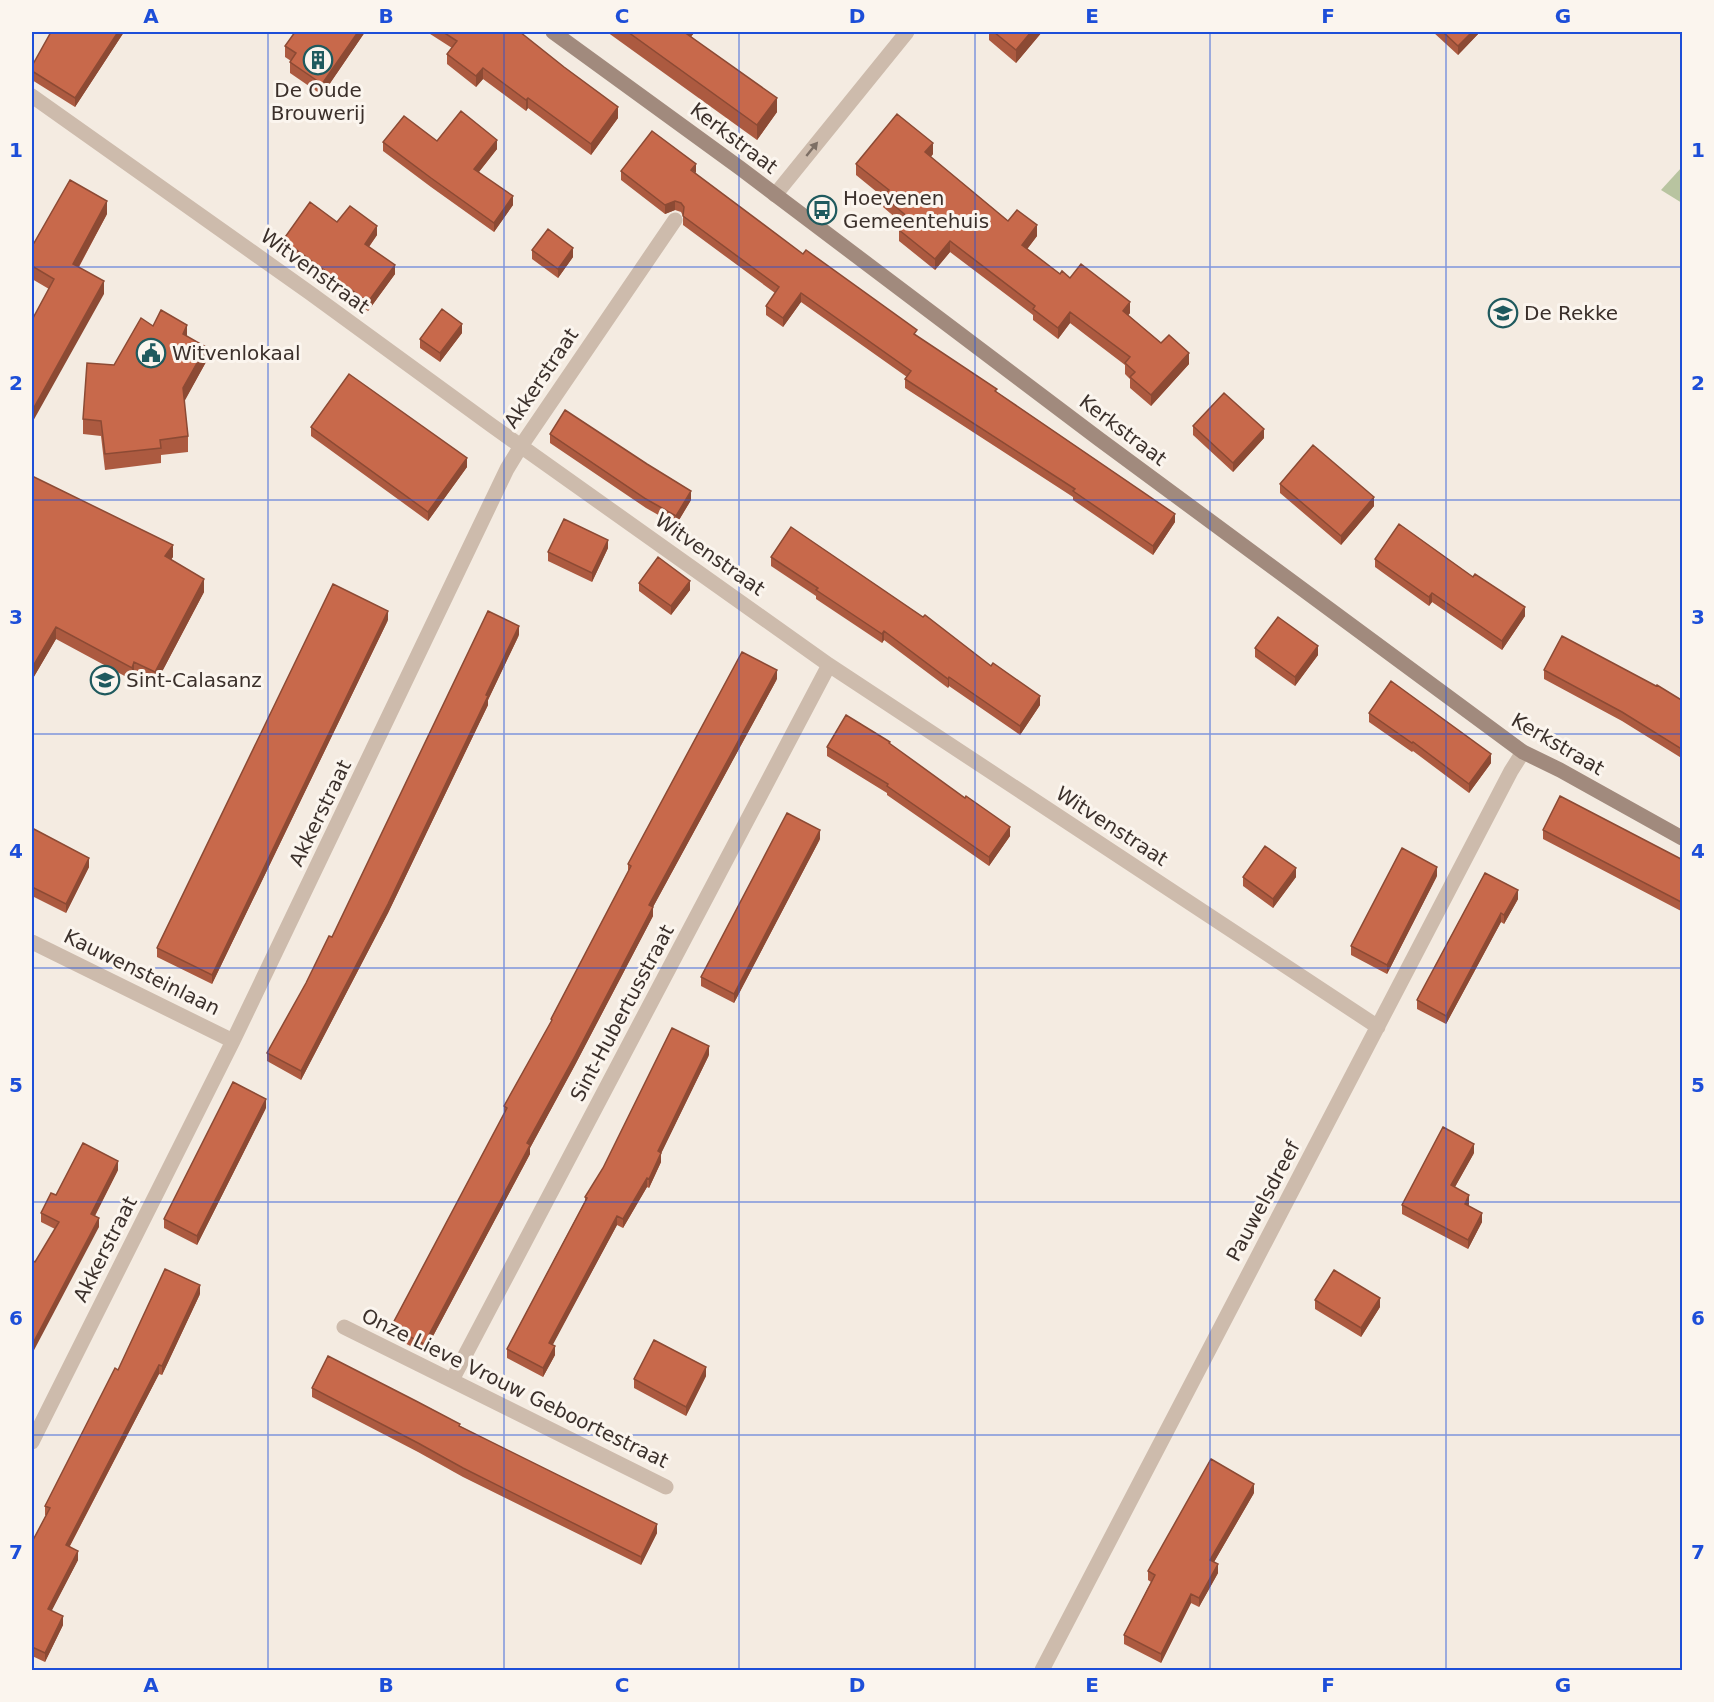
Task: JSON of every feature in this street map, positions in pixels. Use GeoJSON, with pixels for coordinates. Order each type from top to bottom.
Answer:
{"type":"FeatureCollection","features":[{"type":"Feature","properties":{"kind":"main road","name":"Kerkstraat"},"geometry":{"type":"LineString","coordinates":[[553,32],[1523,752],[1683,838]]}},
{"type":"Feature","properties":{"kind":"street"},"geometry":{"type":"LineString","coordinates":[[775,195],[907,32]]}},
{"type":"Feature","properties":{"kind":"street","name":"Witvenstraat"},"geometry":{"type":"LineString","coordinates":[[32,96],[829,665],[1378,1027]]}},
{"type":"Feature","properties":{"kind":"street","name":"Akkerstraat"},"geometry":{"type":"LineString","coordinates":[[32,1442],[233,1041],[507,469],[675,220]]}},
{"type":"Feature","properties":{"kind":"street","name":"Sint-Hubertusstraat"},"geometry":{"type":"LineString","coordinates":[[453,1380],[829,665]]}},
{"type":"Feature","properties":{"kind":"street","name":"Pauwelsdreef"},"geometry":{"type":"LineString","coordinates":[[1042,1671],[1523,752]]}},
{"type":"Feature","properties":{"kind":"street","name":"Kauwensteinlaan"},"geometry":{"type":"LineString","coordinates":[[32,942],[233,1041]]}},
{"type":"Feature","properties":{"kind":"street","name":"Onze Lieve Vrouw Geboortestraat"},"geometry":{"type":"LineString","coordinates":[[344,1327],[666,1487]]}},
{"type":"Feature","properties":{"kind":"green space"},"geometry":{"type":"Polygon","coordinates":[[[1682,167],[1682,203],[1661,190],[1682,167]]]}},
{"type":"Feature","properties":{"kind":"building"},"geometry":{"type":"Polygon","coordinates":[[[51,32],[118,32],[75,98],[32,71],[32,66],[51,32]]]}},
{"type":"Feature","properties":{"kind":"building","name":"De Oude Brouwerij"},"geometry":{"type":"Polygon","coordinates":[[[295,32],[358,32],[322,84],[290,62],[296,53],[285,46],[295,32]]]}},
{"type":"Feature","properties":{"kind":"building"},"geometry":{"type":"Polygon","coordinates":[[[443,32],[520,32],[618,107],[591,144],[483,68],[476,76],[447,54],[457,41],[443,32]]]}},
{"type":"Feature","properties":{"kind":"building"},"geometry":{"type":"Polygon","coordinates":[[[628,32],[684,32],[777,98],[757,125],[628,32]]]}},
{"type":"Feature","properties":{"kind":"building"},"geometry":{"type":"Polygon","coordinates":[[[994,32],[1031,32],[1016,50],[994,32]]]}},
{"type":"Feature","properties":{"kind":"building"},"geometry":{"type":"Polygon","coordinates":[[[1443,32],[1472,32],[1458,46],[1443,32]]]}},
{"type":"Feature","properties":{"kind":"building"},"geometry":{"type":"Polygon","coordinates":[[[461,111],[497,140],[474,169],[513,196],[494,223],[383,142],[404,116],[437,141],[461,111]]]}},
{"type":"Feature","properties":{"kind":"building"},"geometry":{"type":"Polygon","coordinates":[[[897,114],[933,143],[925,152],[1008,221],[1017,210],[1037,225],[1022,245],[1060,274],[1062,271],[1070,278],[1081,264],[1130,302],[1123,311],[1161,343],[1169,335],[1189,353],[1151,395],[1130,377],[1135,372],[1125,363],[1130,357],[1070,312],[1058,328],[1033,309],[1035,306],[950,241],[935,259],[899,230],[909,218],[883,196],[889,190],[856,164],[897,114]]]}},
{"type":"Feature","properties":{"kind":"building"},"geometry":{"type":"Polygon","coordinates":[[[652,131],[696,164],[691,170],[803,254],[806,250],[917,330],[914,334],[997,389],[995,391],[1175,514],[1153,546],[1073,491],[1075,489],[905,379],[911,371],[801,293],[783,318],[766,306],[779,287],[683,216],[684,207],[681,203],[675,201],[665,205],[621,171],[652,131]]]}},
{"type":"Feature","properties":{"kind":"building"},"geometry":{"type":"Polygon","coordinates":[[[70,180],[107,201],[73,264],[104,281],[32,411],[32,320],[54,279],[32,266],[32,242],[34,243],[70,180]]]}},
{"type":"Feature","properties":{"kind":"building"},"geometry":{"type":"Polygon","coordinates":[[[310,202],[337,222],[350,206],[377,226],[365,244],[395,265],[368,302],[283,240],[310,202]]]}},
{"type":"Feature","properties":{"kind":"building"},"geometry":{"type":"Polygon","coordinates":[[[548,229],[573,248],[558,269],[532,250],[548,229]]]}},
{"type":"Feature","properties":{"kind":"building"},"geometry":{"type":"Polygon","coordinates":[[[442,309],[462,324],[440,353],[420,339],[442,309]]]}},
{"type":"Feature","properties":{"kind":"building"},"geometry":{"type":"Polygon","coordinates":[[[161,310],[187,325],[183,334],[206,347],[183,388],[188,436],[160,440],[161,448],[105,454],[101,421],[83,419],[87,363],[114,365],[141,318],[153,326],[161,310]]]}},
{"type":"Feature","properties":{"kind":"building"},"geometry":{"type":"Polygon","coordinates":[[[349,374],[467,458],[428,512],[311,427],[349,374]]]}},
{"type":"Feature","properties":{"kind":"building"},"geometry":{"type":"Polygon","coordinates":[[[1224,393],[1264,429],[1233,463],[1193,426],[1224,393]]]}},
{"type":"Feature","properties":{"kind":"building"},"geometry":{"type":"Polygon","coordinates":[[[565,410],[691,491],[676,516],[646,499],[550,434],[565,410]]]}},
{"type":"Feature","properties":{"kind":"building"},"geometry":{"type":"Polygon","coordinates":[[[1313,445],[1374,497],[1341,536],[1280,484],[1313,445]]]}},
{"type":"Feature","properties":{"kind":"building"},"geometry":{"type":"Polygon","coordinates":[[[32,476],[173,545],[165,556],[204,579],[155,672],[134,662],[132,668],[56,627],[32,668],[32,476]]]}},
{"type":"Feature","properties":{"kind":"building"},"geometry":{"type":"Polygon","coordinates":[[[564,519],[608,540],[592,573],[548,552],[564,519]]]}},
{"type":"Feature","properties":{"kind":"building"},"geometry":{"type":"Polygon","coordinates":[[[1399,524],[1473,577],[1475,574],[1525,607],[1502,641],[1432,593],[1429,597],[1375,559],[1399,524]]]}},
{"type":"Feature","properties":{"kind":"building"},"geometry":{"type":"Polygon","coordinates":[[[791,527],[923,617],[925,615],[991,666],[993,663],[1040,696],[1020,726],[949,677],[948,679],[884,631],[882,634],[771,557],[791,527]]]}},
{"type":"Feature","properties":{"kind":"building"},"geometry":{"type":"Polygon","coordinates":[[[658,557],[690,581],[671,606],[639,583],[658,557]]]}},
{"type":"Feature","properties":{"kind":"building"},"geometry":{"type":"Polygon","coordinates":[[[333,584],[388,611],[212,975],[157,948],[333,584]]]}},
{"type":"Feature","properties":{"kind":"building"},"geometry":{"type":"Polygon","coordinates":[[[488,611],[519,626],[388,904],[301,1071],[267,1053],[329,936],[332,937],[488,611]]]}},
{"type":"Feature","properties":{"kind":"building"},"geometry":{"type":"Polygon","coordinates":[[[1278,617],[1318,646],[1295,677],[1255,648],[1278,617]]]}},
{"type":"Feature","properties":{"kind":"building"},"geometry":{"type":"Polygon","coordinates":[[[1562,636],[1683,701],[1683,750],[1622,712],[1544,670],[1562,636]]]}},
{"type":"Feature","properties":{"kind":"building"},"geometry":{"type":"Polygon","coordinates":[[[742,652],[777,670],[649,905],[653,907],[527,1143],[530,1145],[424,1344],[391,1327],[507,1108],[504,1106],[552,1020],[631,866],[628,864],[742,652]]]}},
{"type":"Feature","properties":{"kind":"building"},"geometry":{"type":"Polygon","coordinates":[[[1391,681],[1491,754],[1469,784],[1413,742],[1369,713],[1391,681]]]}},
{"type":"Feature","properties":{"kind":"building"},"geometry":{"type":"Polygon","coordinates":[[[846,715],[890,742],[965,798],[966,796],[1010,827],[989,857],[887,786],[888,784],[827,747],[846,715]]]}},
{"type":"Feature","properties":{"kind":"building"},"geometry":{"type":"Polygon","coordinates":[[[1560,796],[1683,860],[1683,903],[1543,830],[1560,796]]]}},
{"type":"Feature","properties":{"kind":"building"},"geometry":{"type":"Polygon","coordinates":[[[787,813],[820,830],[734,994],[701,977],[787,813]]]}},
{"type":"Feature","properties":{"kind":"building"},"geometry":{"type":"Polygon","coordinates":[[[32,828],[89,858],[66,904],[32,887],[32,828]]]}},
{"type":"Feature","properties":{"kind":"building"},"geometry":{"type":"Polygon","coordinates":[[[1265,846],[1296,868],[1273,899],[1243,877],[1265,846]]]}},
{"type":"Feature","properties":{"kind":"building"},"geometry":{"type":"Polygon","coordinates":[[[1402,848],[1437,867],[1387,965],[1351,946],[1402,848]]]}},
{"type":"Feature","properties":{"kind":"building"},"geometry":{"type":"Polygon","coordinates":[[[1485,873],[1518,890],[1504,915],[1501,913],[1446,1016],[1417,1000],[1485,873]]]}},
{"type":"Feature","properties":{"kind":"building"},"geometry":{"type":"Polygon","coordinates":[[[672,1028],[709,1046],[658,1151],[661,1153],[649,1179],[647,1178],[623,1219],[617,1216],[549,1343],[555,1346],[543,1368],[507,1349],[587,1198],[585,1197],[603,1168],[672,1028]]]}},
{"type":"Feature","properties":{"kind":"building"},"geometry":{"type":"Polygon","coordinates":[[[233,1082],[266,1099],[197,1236],[164,1219],[233,1082]]]}},
{"type":"Feature","properties":{"kind":"building"},"geometry":{"type":"Polygon","coordinates":[[[1443,1127],[1474,1144],[1451,1185],[1469,1195],[1465,1204],[1482,1213],[1468,1240],[1402,1205],[1443,1127]]]}},
{"type":"Feature","properties":{"kind":"building"},"geometry":{"type":"Polygon","coordinates":[[[83,1143],[118,1161],[91,1214],[99,1218],[32,1345],[32,1260],[35,1262],[59,1222],[41,1213],[51,1193],[56,1195],[83,1143]]]}},
{"type":"Feature","properties":{"kind":"building"},"geometry":{"type":"Polygon","coordinates":[[[165,1269],[200,1285],[162,1366],[159,1365],[66,1545],[78,1551],[48,1609],[63,1616],[45,1653],[32,1647],[32,1542],[50,1508],[45,1506],[115,1368],[118,1370],[165,1269]]]}},
{"type":"Feature","properties":{"kind":"building"},"geometry":{"type":"Polygon","coordinates":[[[1334,1270],[1380,1298],[1361,1328],[1315,1300],[1334,1270]]]}},
{"type":"Feature","properties":{"kind":"building"},"geometry":{"type":"Polygon","coordinates":[[[654,1340],[706,1367],[686,1407],[634,1379],[654,1340]]]}},
{"type":"Feature","properties":{"kind":"building"},"geometry":{"type":"Polygon","coordinates":[[[328,1356],[460,1424],[459,1426],[657,1524],[641,1557],[463,1468],[312,1388],[328,1356]]]}},
{"type":"Feature","properties":{"kind":"building"},"geometry":{"type":"Polygon","coordinates":[[[1211,1459],[1254,1484],[1210,1560],[1218,1564],[1199,1598],[1191,1594],[1161,1654],[1124,1635],[1155,1575],[1148,1571],[1211,1459]]]}},
{"type":"Feature","properties":{"kind":"place","name":"De Oude Brouwerij"},"geometry":{"type":"Point","coordinates":[318,60]}},
{"type":"Feature","properties":{"kind":"place","name":"Hoevenen Gemeentehuis"},"geometry":{"type":"Point","coordinates":[822,210]}},
{"type":"Feature","properties":{"kind":"place","name":"De Rekke"},"geometry":{"type":"Point","coordinates":[1503,313]}},
{"type":"Feature","properties":{"kind":"place","name":"Witvenlokaal"},"geometry":{"type":"Point","coordinates":[151,353]}},
{"type":"Feature","properties":{"kind":"place","name":"Sint-Calasanz"},"geometry":{"type":"Point","coordinates":[105,680]}}]}
